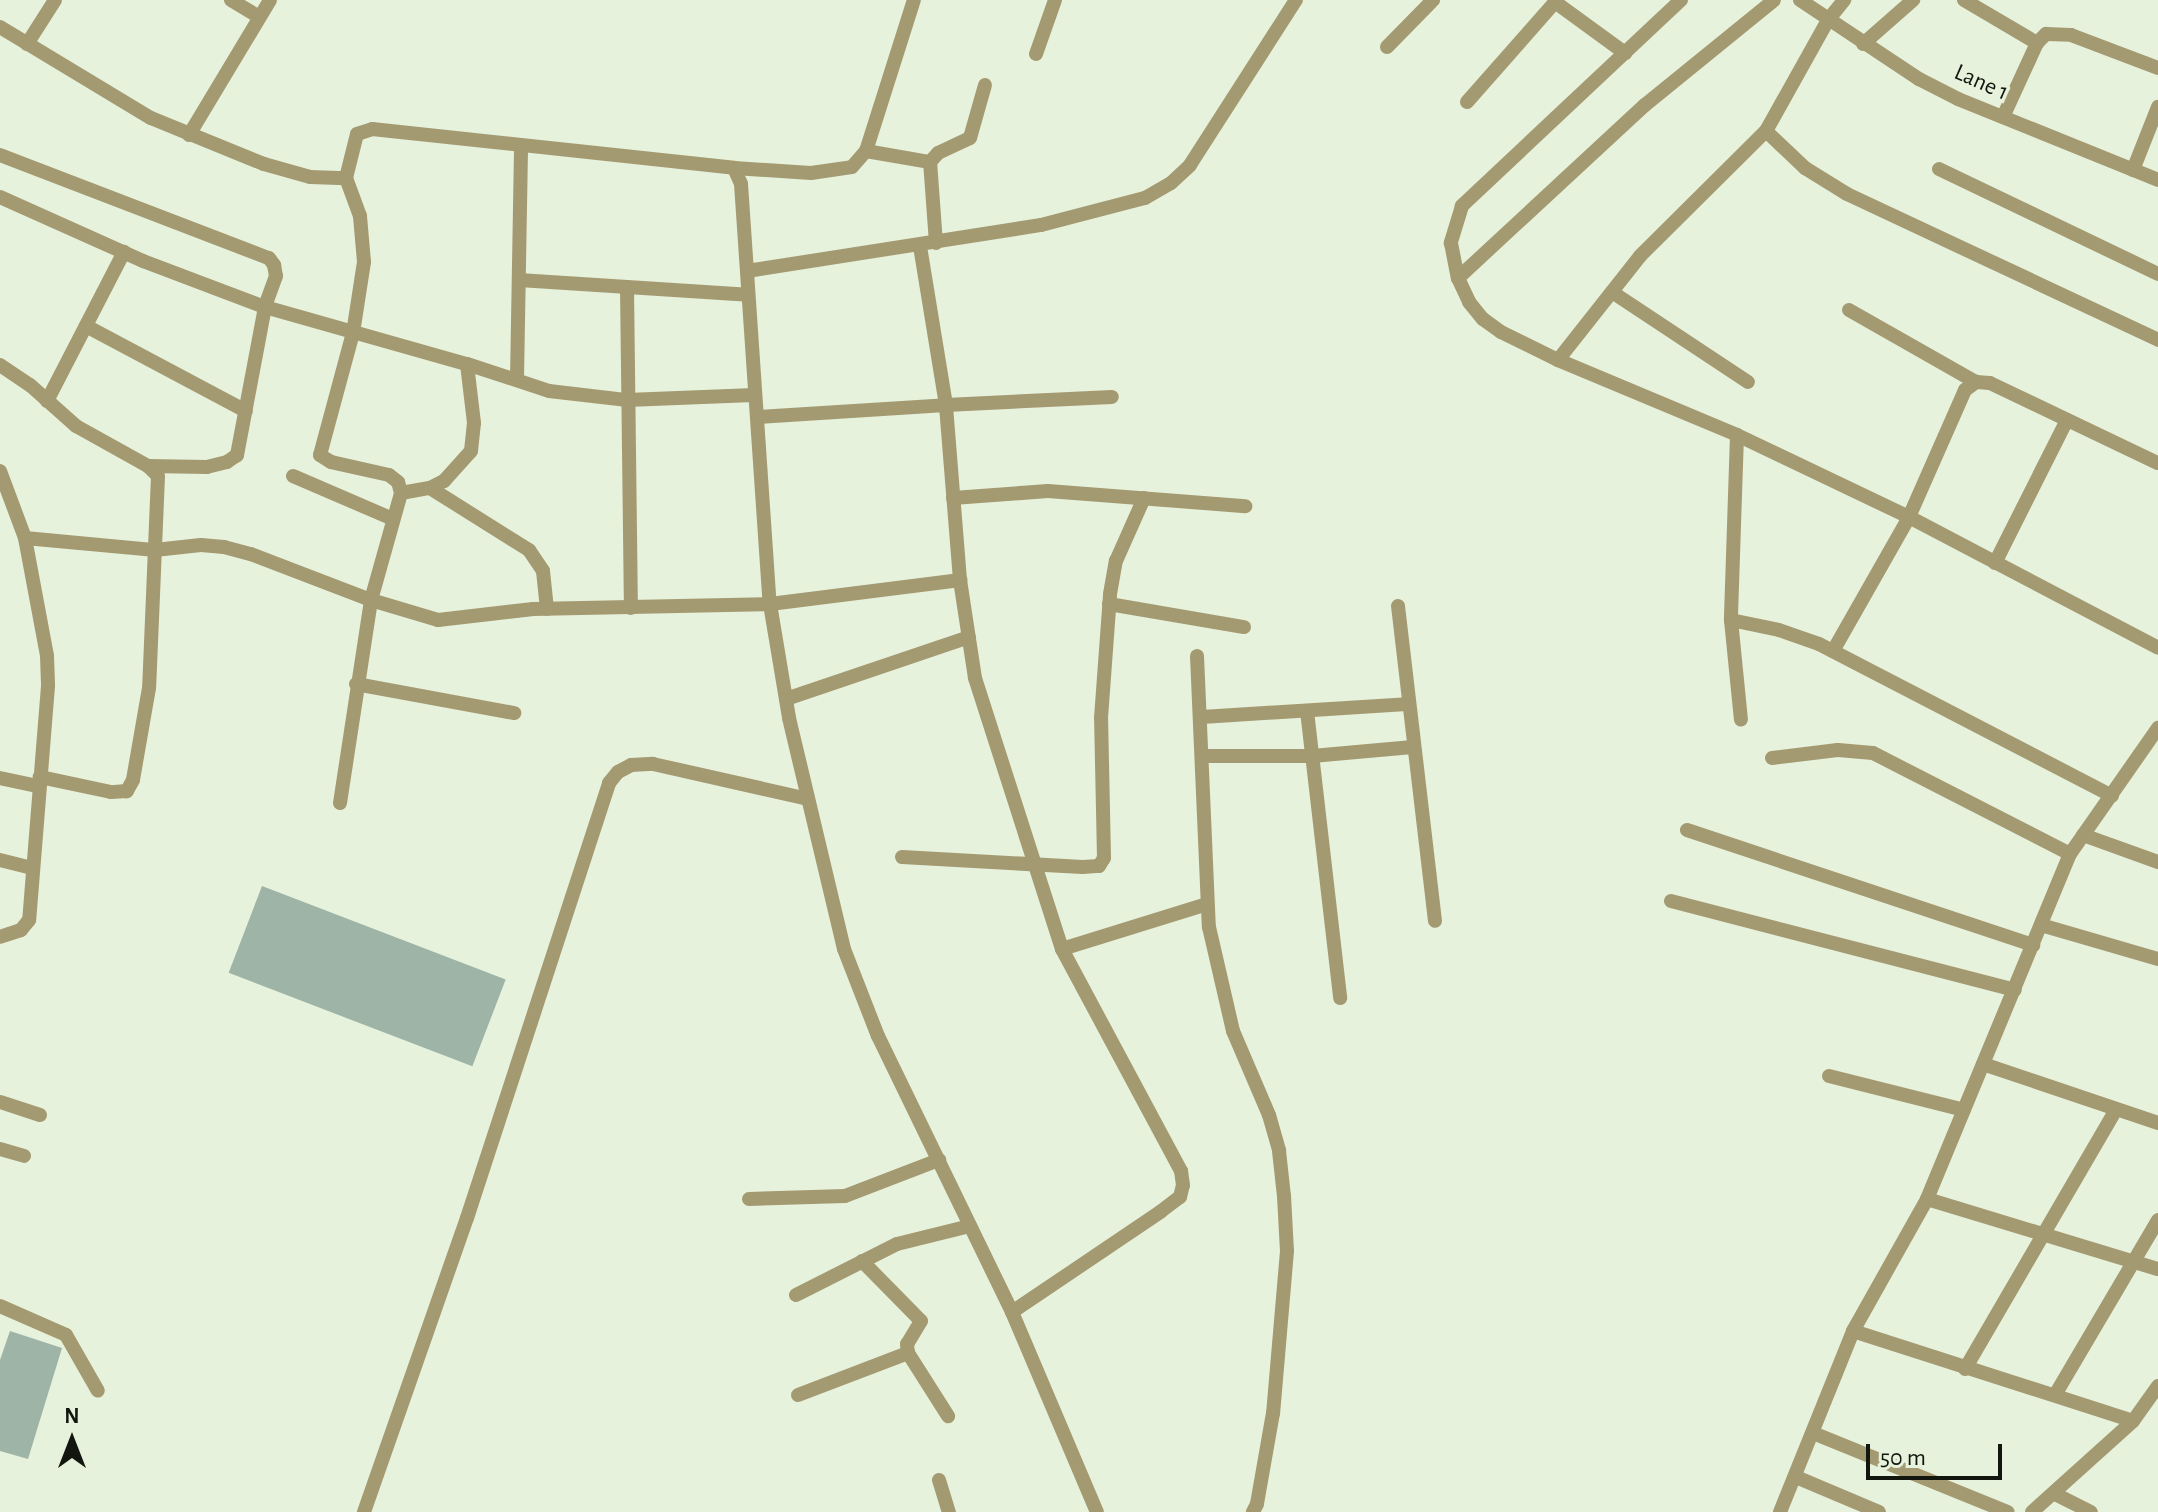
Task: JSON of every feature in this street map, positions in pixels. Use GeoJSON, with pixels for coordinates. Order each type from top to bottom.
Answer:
{"type":"FeatureCollection","features":[{"type":"Feature","properties":{"kind":"street"},"geometry":{"type":"LineString","coordinates":[[27,44],[55,0]]}},
{"type":"Feature","properties":{"kind":"street"},"geometry":{"type":"LineString","coordinates":[[231,0],[259,17]]}},
{"type":"Feature","properties":{"kind":"street"},"geometry":{"type":"LineString","coordinates":[[189,135],[270,0]]}},
{"type":"Feature","properties":{"kind":"street"},"geometry":{"type":"LineString","coordinates":[[340,803],[371,600],[401,493],[398,482],[389,475],[331,462],[320,455],[353,333],[364,239],[356,199],[346,178],[357,134],[372,129],[734,168],[832,171],[852,167],[866,151],[914,0]]}},
{"type":"Feature","properties":{"kind":"street"},"geometry":{"type":"LineString","coordinates":[[1036,54],[1055,0]]}},
{"type":"Feature","properties":{"kind":"street"},"geometry":{"type":"LineString","coordinates":[[1387,47],[1433,0]]}},
{"type":"Feature","properties":{"kind":"street"},"geometry":{"type":"LineString","coordinates":[[1681,0],[1462,206],[1451,243],[1458,278],[1469,302],[1483,319],[1558,360],[1737,435],[1909,517],[2158,648]]}},
{"type":"Feature","properties":{"kind":"street"},"geometry":{"type":"LineString","coordinates":[[1458,278],[1645,105],[1774,0]]}},
{"type":"Feature","properties":{"kind":"street","name":"Lane 1"},"geometry":{"type":"LineString","coordinates":[[1800,0],[1919,79],[2158,180]]}},
{"type":"Feature","properties":{"kind":"street"},"geometry":{"type":"LineString","coordinates":[[1558,360],[1640,256],[1766,131],[1828,20],[1844,0]]}},
{"type":"Feature","properties":{"kind":"street"},"geometry":{"type":"LineString","coordinates":[[1863,44],[1913,0]]}},
{"type":"Feature","properties":{"kind":"street"},"geometry":{"type":"LineString","coordinates":[[1964,0],[2037,43]]}},
{"type":"Feature","properties":{"kind":"street"},"geometry":{"type":"LineString","coordinates":[[1467,102],[1556,1],[1625,53]]}},
{"type":"Feature","properties":{"kind":"street"},"geometry":{"type":"LineString","coordinates":[[747,271],[928,245],[1104,212],[1145,198],[1171,183],[1190,165],[1287,3]]}},
{"type":"Feature","properties":{"kind":"street"},"geometry":{"type":"LineString","coordinates":[[0,27],[151,118],[189,135],[286,172],[346,178]]}},
{"type":"Feature","properties":{"kind":"street"},"geometry":{"type":"LineString","coordinates":[[2003,117],[2037,43],[2046,34],[2071,35],[2158,68]]}},
{"type":"Feature","properties":{"kind":"street"},"geometry":{"type":"LineString","coordinates":[[985,85],[970,138],[938,153],[930,162],[928,245],[946,405],[960,580],[975,678],[1062,949],[1181,1171],[1183,1185],[1180,1197],[1160,1212],[1012,1312]]}},
{"type":"Feature","properties":{"kind":"street"},"geometry":{"type":"LineString","coordinates":[[2133,170],[2158,107]]}},
{"type":"Feature","properties":{"kind":"street"},"geometry":{"type":"LineString","coordinates":[[1766,131],[1805,168],[1847,194],[2158,340]]}},
{"type":"Feature","properties":{"kind":"street"},"geometry":{"type":"LineString","coordinates":[[517,379],[521,146]]}},
{"type":"Feature","properties":{"kind":"street"},"geometry":{"type":"LineString","coordinates":[[866,151],[930,162]]}},
{"type":"Feature","properties":{"kind":"street"},"geometry":{"type":"LineString","coordinates":[[0,155],[269,258],[276,276],[265,307],[237,455],[227,462],[207,467],[148,466]]}},
{"type":"Feature","properties":{"kind":"street"},"geometry":{"type":"LineString","coordinates":[[734,168],[741,184],[770,604],[786,699],[844,949],[859,993],[1012,1312],[1097,1512]]}},
{"type":"Feature","properties":{"kind":"street"},"geometry":{"type":"LineString","coordinates":[[1939,169],[2158,274]]}},
{"type":"Feature","properties":{"kind":"street"},"geometry":{"type":"LineString","coordinates":[[0,197],[124,252],[265,307],[568,395],[627,400],[754,395]]}},
{"type":"Feature","properties":{"kind":"street"},"geometry":{"type":"LineString","coordinates":[[47,401],[124,252]]}},
{"type":"Feature","properties":{"kind":"street"},"geometry":{"type":"LineString","coordinates":[[519,280],[748,295]]}},
{"type":"Feature","properties":{"kind":"street"},"geometry":{"type":"LineString","coordinates":[[627,287],[631,608]]}},
{"type":"Feature","properties":{"kind":"street"},"geometry":{"type":"LineString","coordinates":[[1612,292],[1748,382]]}},
{"type":"Feature","properties":{"kind":"street"},"geometry":{"type":"LineString","coordinates":[[1849,310],[1976,382],[1990,383],[2158,463]]}},
{"type":"Feature","properties":{"kind":"street"},"geometry":{"type":"LineString","coordinates":[[86,326],[246,411]]}},
{"type":"Feature","properties":{"kind":"street"},"geometry":{"type":"LineString","coordinates":[[401,493],[430,488],[444,481],[471,451],[474,423],[467,364]]}},
{"type":"Feature","properties":{"kind":"street"},"geometry":{"type":"LineString","coordinates":[[0,365],[15,373],[76,426],[148,466],[158,476],[149,688],[133,780],[127,791],[111,792],[0,778]]}},
{"type":"Feature","properties":{"kind":"street"},"geometry":{"type":"LineString","coordinates":[[1833,651],[1909,517],[1965,390],[1976,382]]}},
{"type":"Feature","properties":{"kind":"street"},"geometry":{"type":"LineString","coordinates":[[757,417],[1112,397]]}},
{"type":"Feature","properties":{"kind":"street"},"geometry":{"type":"LineString","coordinates":[[1995,563],[2067,420]]}},
{"type":"Feature","properties":{"kind":"street"},"geometry":{"type":"LineString","coordinates":[[1737,435],[1731,620],[1741,720]]}},
{"type":"Feature","properties":{"kind":"street"},"geometry":{"type":"LineString","coordinates":[[0,471],[25,538],[47,656],[29,920],[21,930],[0,937]]}},
{"type":"Feature","properties":{"kind":"street"},"geometry":{"type":"LineString","coordinates":[[293,476],[393,519]]}},
{"type":"Feature","properties":{"kind":"street"},"geometry":{"type":"LineString","coordinates":[[430,488],[529,550],[543,571],[547,609]]}},
{"type":"Feature","properties":{"kind":"street"},"geometry":{"type":"LineString","coordinates":[[953,498],[1048,491],[1245,506]]}},
{"type":"Feature","properties":{"kind":"street"},"geometry":{"type":"LineString","coordinates":[[902,857],[1099,866],[1104,858],[1101,718],[1109,604],[1116,561],[1144,498]]}},
{"type":"Feature","properties":{"kind":"street"},"geometry":{"type":"LineString","coordinates":[[25,538],[155,550],[201,545],[224,547],[371,600],[438,620],[547,609],[770,604],[960,580]]}},
{"type":"Feature","properties":{"kind":"street"},"geometry":{"type":"LineString","coordinates":[[1109,604],[1244,627]]}},
{"type":"Feature","properties":{"kind":"street"},"geometry":{"type":"LineString","coordinates":[[1398,606],[1407,704],[1435,921]]}},
{"type":"Feature","properties":{"kind":"street"},"geometry":{"type":"LineString","coordinates":[[1731,620],[1779,630],[1833,651],[2112,796]]}},
{"type":"Feature","properties":{"kind":"street"},"geometry":{"type":"LineString","coordinates":[[786,699],[969,637]]}},
{"type":"Feature","properties":{"kind":"street"},"geometry":{"type":"LineString","coordinates":[[1197,656],[1211,939],[1233,1031],[1269,1115],[1279,1151],[1284,1196],[1287,1251],[1273,1413],[1253,1512]]}},
{"type":"Feature","properties":{"kind":"street"},"geometry":{"type":"LineString","coordinates":[[356,684],[514,713]]}},
{"type":"Feature","properties":{"kind":"street"},"geometry":{"type":"LineString","coordinates":[[1202,717],[1407,704]]}},
{"type":"Feature","properties":{"kind":"street"},"geometry":{"type":"LineString","coordinates":[[1307,711],[1340,998]]}},
{"type":"Feature","properties":{"kind":"street"},"geometry":{"type":"LineString","coordinates":[[1780,1512],[1853,1331],[1927,1199],[2070,854],[2158,728]]}},
{"type":"Feature","properties":{"kind":"street"},"geometry":{"type":"LineString","coordinates":[[1203,756],[1312,756],[1413,747]]}},
{"type":"Feature","properties":{"kind":"street"},"geometry":{"type":"LineString","coordinates":[[1772,758],[1838,750],[1873,753],[2070,854]]}},
{"type":"Feature","properties":{"kind":"street"},"geometry":{"type":"LineString","coordinates":[[364,1512],[467,1218],[609,783],[618,772],[631,765],[653,764],[808,799]]}},
{"type":"Feature","properties":{"kind":"street"},"geometry":{"type":"LineString","coordinates":[[1687,830],[2033,945]]}},
{"type":"Feature","properties":{"kind":"street"},"geometry":{"type":"LineString","coordinates":[[2083,835],[2158,862]]}},
{"type":"Feature","properties":{"kind":"street"},"geometry":{"type":"LineString","coordinates":[[0,860],[33,868]]}},
{"type":"Feature","properties":{"kind":"street"},"geometry":{"type":"LineString","coordinates":[[1671,901],[2015,990]]}},
{"type":"Feature","properties":{"kind":"street"},"geometry":{"type":"LineString","coordinates":[[1062,949],[1207,904]]}},
{"type":"Feature","properties":{"kind":"street"},"geometry":{"type":"LineString","coordinates":[[2041,925],[2158,959]]}},
{"type":"Feature","properties":{"kind":"street"},"geometry":{"type":"LineString","coordinates":[[1983,1064],[2158,1123]]}},
{"type":"Feature","properties":{"kind":"street"},"geometry":{"type":"LineString","coordinates":[[1829,1076],[1964,1110]]}},
{"type":"Feature","properties":{"kind":"street"},"geometry":{"type":"LineString","coordinates":[[0,1102],[40,1115]]}},
{"type":"Feature","properties":{"kind":"street"},"geometry":{"type":"LineString","coordinates":[[1965,1369],[2116,1110]]}},
{"type":"Feature","properties":{"kind":"street"},"geometry":{"type":"LineString","coordinates":[[0,1149],[24,1156]]}},
{"type":"Feature","properties":{"kind":"street"},"geometry":{"type":"LineString","coordinates":[[749,1199],[845,1196],[939,1160]]}},
{"type":"Feature","properties":{"kind":"street"},"geometry":{"type":"LineString","coordinates":[[1927,1199],[2043,1237],[2158,1269]]}},
{"type":"Feature","properties":{"kind":"street"},"geometry":{"type":"LineString","coordinates":[[2055,1395],[2158,1220]]}},
{"type":"Feature","properties":{"kind":"street"},"geometry":{"type":"LineString","coordinates":[[796,1295],[897,1244],[970,1226]]}},
{"type":"Feature","properties":{"kind":"street"},"geometry":{"type":"LineString","coordinates":[[862,1261],[921,1321],[907,1344],[908,1353],[948,1416]]}},
{"type":"Feature","properties":{"kind":"street"},"geometry":{"type":"LineString","coordinates":[[0,1306],[66,1335],[98,1391]]}},
{"type":"Feature","properties":{"kind":"street"},"geometry":{"type":"LineString","coordinates":[[1853,1331],[2133,1421]]}},
{"type":"Feature","properties":{"kind":"street"},"geometry":{"type":"LineString","coordinates":[[798,1395],[908,1353]]}},
{"type":"Feature","properties":{"kind":"street"},"geometry":{"type":"LineString","coordinates":[[2032,1512],[2133,1421],[2155,1394]]}},
{"type":"Feature","properties":{"kind":"street"},"geometry":{"type":"LineString","coordinates":[[1813,1433],[2008,1512]]}},
{"type":"Feature","properties":{"kind":"street"},"geometry":{"type":"LineString","coordinates":[[1796,1477],[1879,1512]]}},
{"type":"Feature","properties":{"kind":"street"},"geometry":{"type":"LineString","coordinates":[[939,1480],[949,1512]]}},
{"type":"Feature","properties":{"kind":"street"},"geometry":{"type":"LineString","coordinates":[[2055,1494],[2091,1512]]}},
{"type":"Feature","properties":{"kind":"building"},"geometry":{"type":"Polygon","coordinates":[[[262,886],[506,980],[472,1066],[229,973],[262,886]]]}},
{"type":"Feature","properties":{"kind":"building"},"geometry":{"type":"Polygon","coordinates":[[[10,1331],[62,1348],[28,1459],[0,1451],[0,1360],[10,1331]]]}}]}
